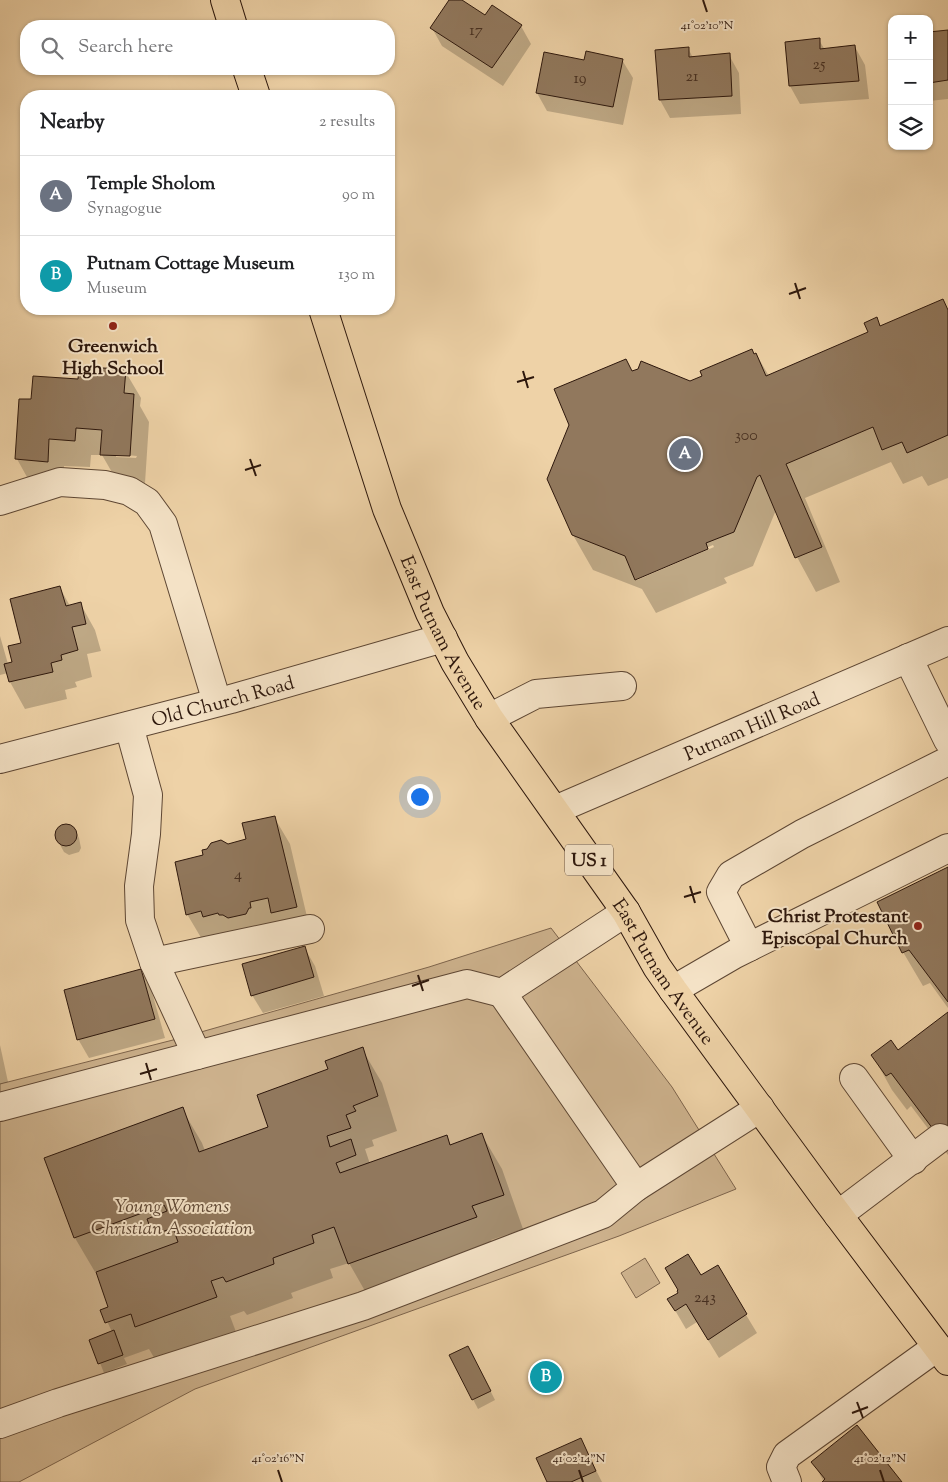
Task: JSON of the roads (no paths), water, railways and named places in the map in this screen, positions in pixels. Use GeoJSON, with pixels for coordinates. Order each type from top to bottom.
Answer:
{"type":"FeatureCollection","features":[{"type":"Feature","properties":{"kind":"main road"},"geometry":{"type":"LineString","coordinates":[[224,0],[231,20]]}},
{"type":"Feature","properties":{"kind":"main road"},"geometry":{"type":"LineString","coordinates":[[249,75],[254,90]]}},
{"type":"Feature","properties":{"kind":"main road","name":"East Putnam Avenue"},"geometry":{"type":"LineString","coordinates":[[325,315],[387,509],[430,613],[489,718],[626,912],[656,967],[838,1215],[943,1354]]}},
{"type":"Feature","properties":{"kind":"street"},"geometry":{"type":"LineString","coordinates":[[0,501],[60,482],[105,485],[129,491],[147,502],[163,524],[217,702]]}},
{"type":"Feature","properties":{"kind":"street","name":"Old Church Road"},"geometry":{"type":"LineString","coordinates":[[0,760],[217,702],[443,638]]}},
{"type":"Feature","properties":{"kind":"street","name":"Putnam Hill Road"},"geometry":{"type":"LineString","coordinates":[[555,810],[948,641]]}},
{"type":"Feature","properties":{"kind":"street"},"geometry":{"type":"LineString","coordinates":[[908,658],[948,740]]}},
{"type":"Feature","properties":{"kind":"street"},"geometry":{"type":"LineString","coordinates":[[489,718],[536,694],[622,686]]}},
{"type":"Feature","properties":{"kind":"street"},"geometry":{"type":"LineString","coordinates":[[129,726],[148,795],[146,834],[139,886],[140,920],[154,962],[197,1055]]}},
{"type":"Feature","properties":{"kind":"street"},"geometry":{"type":"LineString","coordinates":[[749,947],[722,892],[731,875],[802,834],[948,761]]}},
{"type":"Feature","properties":{"kind":"street"},"geometry":{"type":"LineString","coordinates":[[673,990],[749,947],[948,848]]}},
{"type":"Feature","properties":{"kind":"street"},"geometry":{"type":"LineString","coordinates":[[502,992],[626,912]]}},
{"type":"Feature","properties":{"kind":"street"},"geometry":{"type":"LineString","coordinates":[[154,962],[310,929]]}},
{"type":"Feature","properties":{"kind":"street"},"geometry":{"type":"LineString","coordinates":[[0,1107],[467,984],[502,992],[636,1187]]}},
{"type":"Feature","properties":{"kind":"street"},"geometry":{"type":"LineString","coordinates":[[854,1078],[913,1160]]}},
{"type":"Feature","properties":{"kind":"street"},"geometry":{"type":"LineString","coordinates":[[0,1424],[363,1306],[603,1214],[636,1187],[760,1108]]}},
{"type":"Feature","properties":{"kind":"street"},"geometry":{"type":"LineString","coordinates":[[838,1215],[940,1138]]}},
{"type":"Feature","properties":{"kind":"street"},"geometry":{"type":"LineString","coordinates":[[787,1482],[781,1466],[787,1455],[943,1354]]}},
{"type":"Feature","properties":{"kind":"place","name":"Greenwich High School"},"geometry":{"type":"Point","coordinates":[113,326]}},
{"type":"Feature","properties":{"kind":"place","name":"Temple Sholom"},"geometry":{"type":"Point","coordinates":[685,454]}},
{"type":"Feature","properties":{"kind":"place","name":"Christ Protestant Episcopal Church"},"geometry":{"type":"Point","coordinates":[918,926]}},
{"type":"Feature","properties":{"kind":"place","name":"Putnam Cottage Museum"},"geometry":{"type":"Point","coordinates":[546,1377]}},
{"type":"Feature","properties":{"kind":"park label","name":"Young Womens Christian Association"},"geometry":{"type":"Point","coordinates":[172,1216]}}]}
